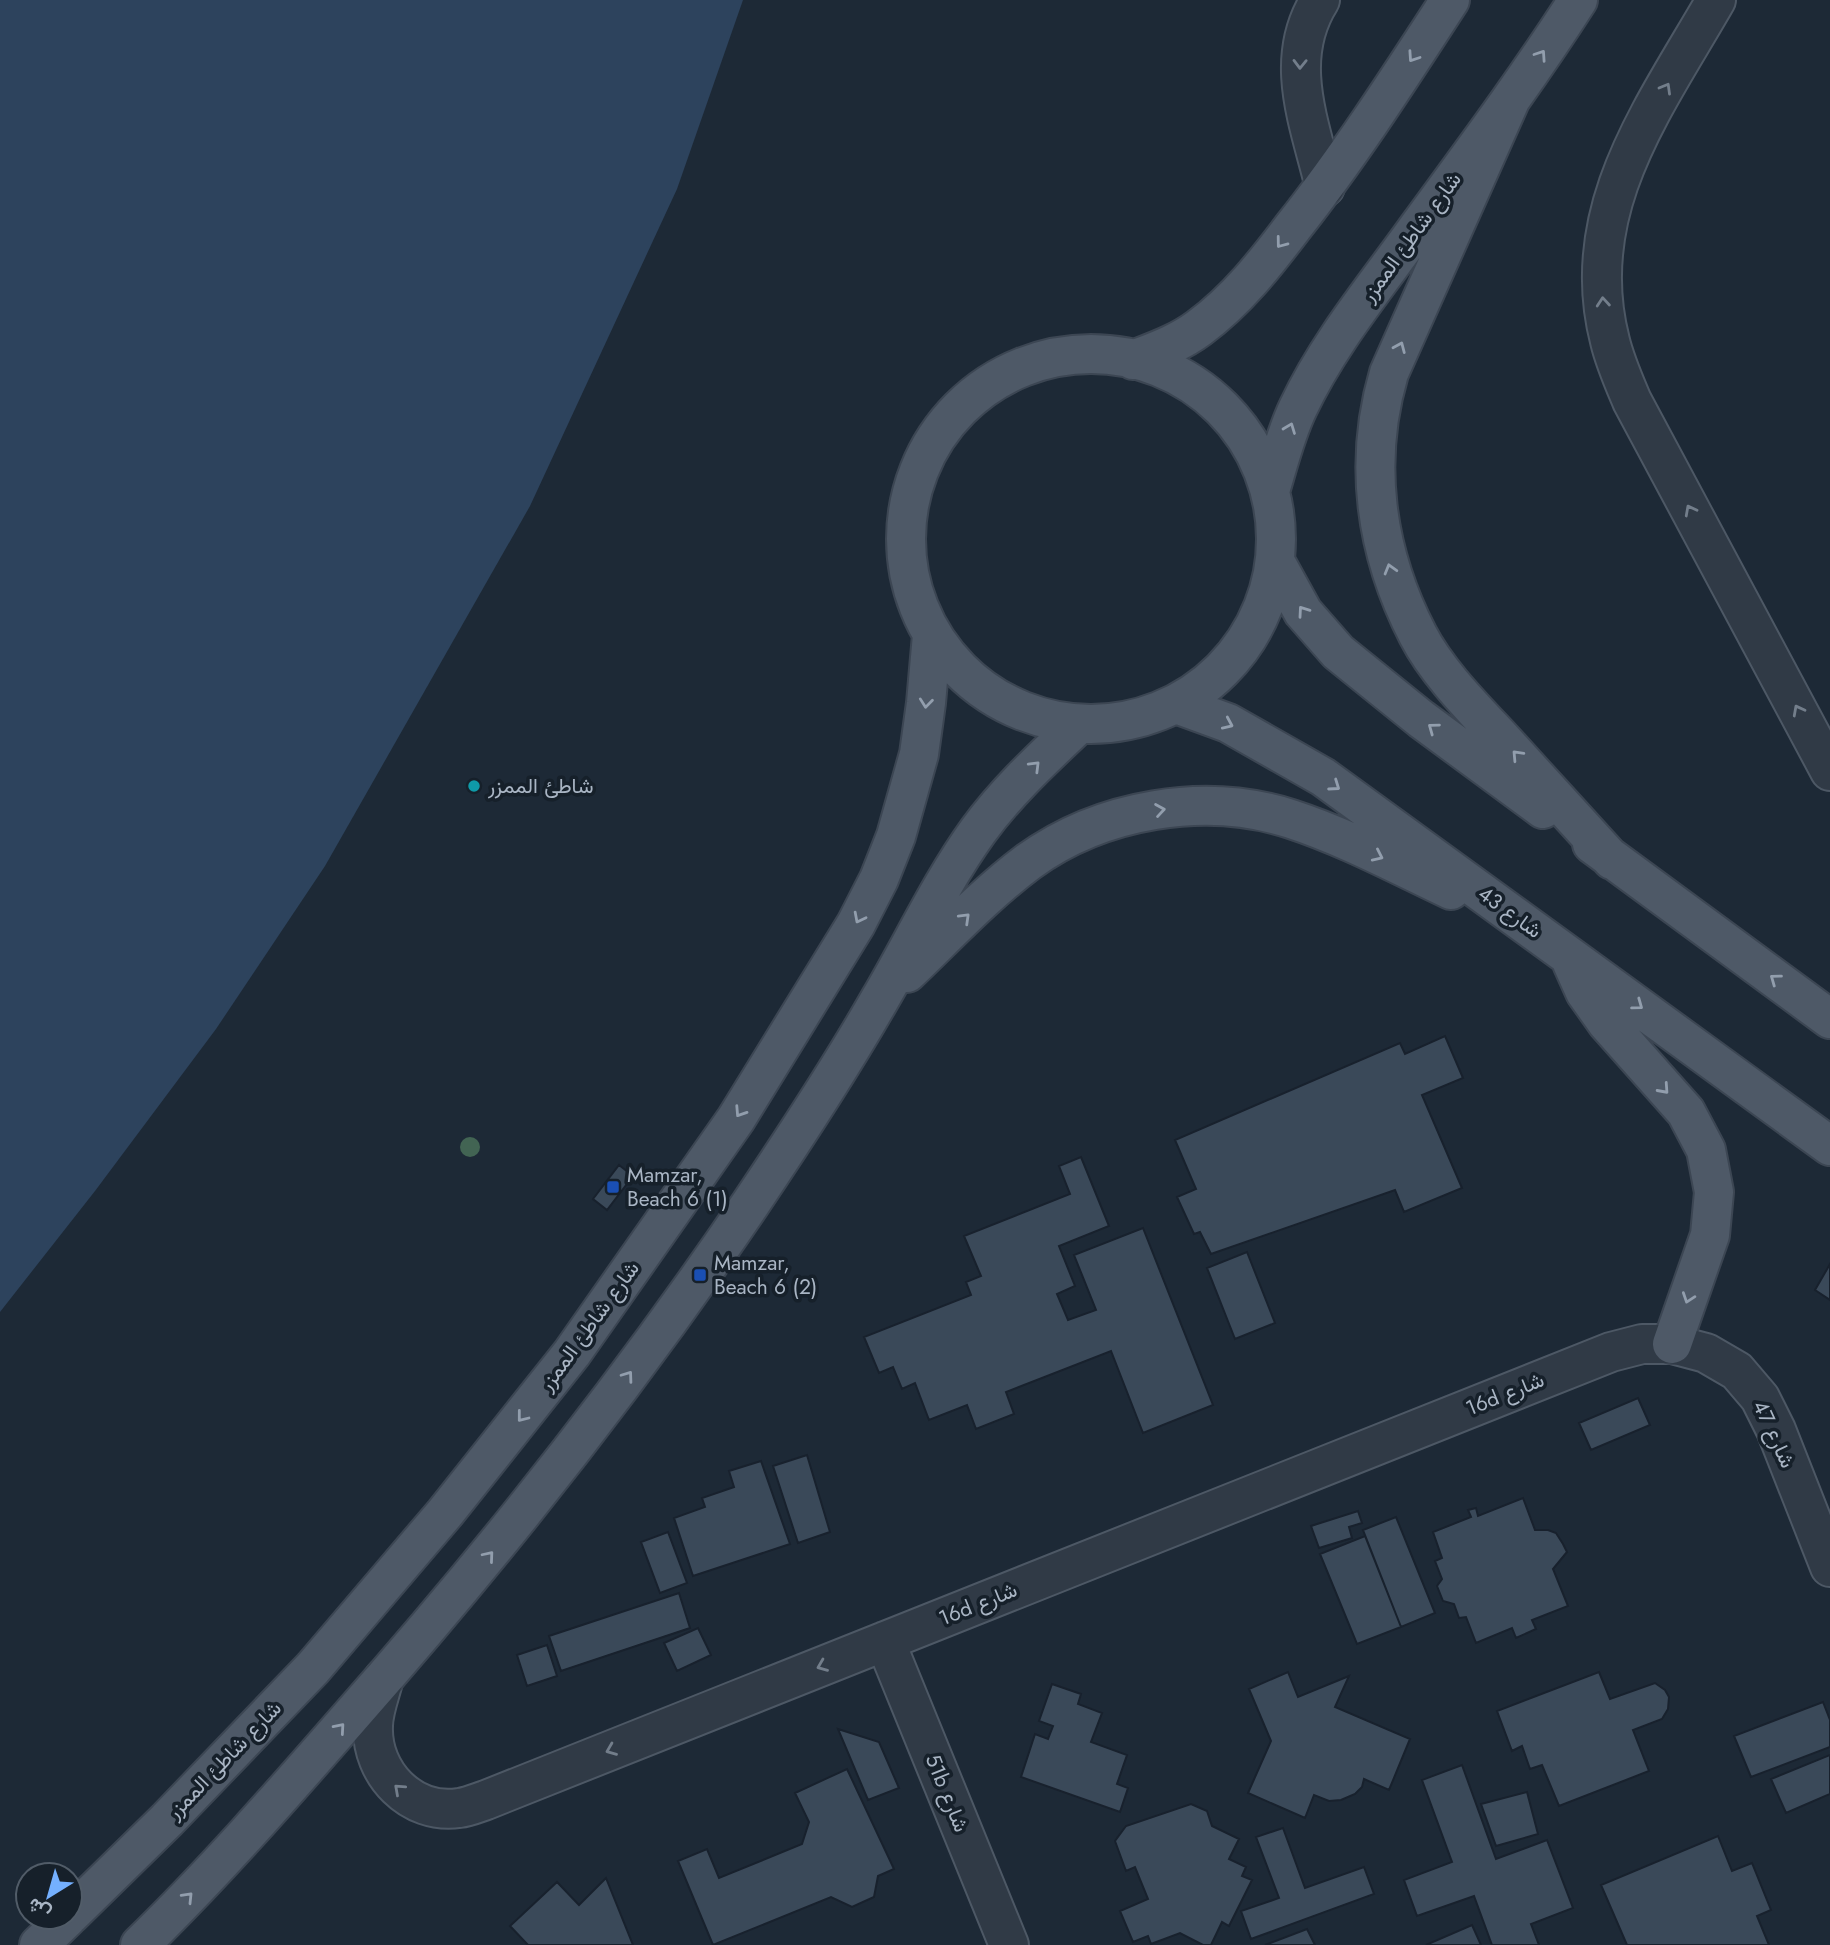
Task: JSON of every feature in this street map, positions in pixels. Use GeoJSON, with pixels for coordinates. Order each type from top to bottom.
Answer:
{"type":"FeatureCollection","features":[{"type":"Feature","properties":{"kind":"main road"},"geometry":{"type":"LineString","coordinates":[[1133,360],[1172,345],[1199,328],[1231,302],[1262,269],[1325,187],[1450,0]]}},
{"type":"Feature","properties":{"kind":"main road","name":"شارع شاطئ الممزر"},"geometry":{"type":"LineString","coordinates":[[1271,488],[1298,408],[1318,371],[1341,335],[1510,101],[1578,0]]}},
{"type":"Feature","properties":{"kind":"main road"},"geometry":{"type":"LineString","coordinates":[[1510,101],[1389,373],[1379,407],[1376,507],[1391,574],[1419,636],[1458,692],[1612,860]]}},
{"type":"Feature","properties":{"kind":"main road"},"geometry":{"type":"LineString","coordinates":[[1090,355],[1133,360],[1160,368],[1197,388],[1229,415],[1254,450],[1271,488],[1278,526],[1276,563],[1265,607],[1243,646],[1214,679],[1176,704],[1134,719],[1079,724],[1037,717],[999,700],[965,675],[932,635],[914,595],[905,552],[907,509],[919,467],[940,430],[970,398],[1006,374],[1047,359],[1090,355]]}},
{"type":"Feature","properties":{"kind":"main road"},"geometry":{"type":"LineString","coordinates":[[1276,563],[1303,612],[1338,652],[1420,719],[1830,1019]]}},
{"type":"Feature","properties":{"kind":"main road","name":"شارع شاطئ الممزر"},"geometry":{"type":"LineString","coordinates":[[84,1901],[167,1821],[313,1668],[445,1513],[572,1353],[736,1119],[856,924],[879,878],[896,836],[919,754],[932,635]]}},
{"type":"Feature","properties":{"kind":"main road","name":"شارع 43"},"geometry":{"type":"LineString","coordinates":[[1176,704],[1228,723],[1323,777],[1830,1146]]}},
{"type":"Feature","properties":{"kind":"main road"},"geometry":{"type":"LineString","coordinates":[[139,1945],[217,1867],[384,1678],[508,1533],[622,1385],[771,1174],[880,999],[948,875],[978,831],[1031,768],[1079,724]]}},
{"type":"Feature","properties":{"kind":"main road"},"geometry":{"type":"LineString","coordinates":[[880,999],[999,885],[1029,862],[1061,842],[1096,826],[1133,814],[1170,808],[1210,806],[1249,809],[1288,818],[1325,831],[1534,929]]}},
{"type":"Feature","properties":{"kind":"main road"},"geometry":{"type":"LineString","coordinates":[[1569,954],[1585,992],[1607,1023],[1686,1112],[1706,1150],[1714,1192],[1710,1235],[1672,1344]]}},
{"type":"Feature","properties":{"kind":"main road","name":"شارع شاطئ الممزر"},"geometry":{"type":"LineString","coordinates":[[39,1945],[53,1931]]}},
{"type":"Feature","properties":{"kind":"street"},"geometry":{"type":"LineString","coordinates":[[1320,0],[1310,15],[1303,36],[1300,71],[1325,187]]}},
{"type":"Feature","properties":{"kind":"street"},"geometry":{"type":"LineString","coordinates":[[1716,0],[1650,115],[1619,179],[1603,245],[1601,279],[1604,311],[1610,342],[1632,401],[1830,771]]}},
{"type":"Feature","properties":{"kind":"street","name":"16d شارع"},"geometry":{"type":"LineString","coordinates":[[384,1678],[373,1725],[375,1752],[386,1777],[406,1796],[432,1807],[459,1808],[486,1800],[1611,1352],[1642,1344],[1672,1344]]}},
{"type":"Feature","properties":{"kind":"street","name":"شارع 47"},"geometry":{"type":"LineString","coordinates":[[1672,1344],[1706,1353],[1737,1371],[1760,1398],[1776,1430],[1830,1567]]}},
{"type":"Feature","properties":{"kind":"street","name":"51b شارع"},"geometry":{"type":"LineString","coordinates":[[886,1641],[1009,1945]]}},
{"type":"Feature","properties":{"kind":"water"},"geometry":{"type":"Polygon","coordinates":[[[0,0],[743,0],[677,189],[530,506],[325,866],[216,1029],[95,1191],[0,1312],[0,0]]]}},
{"type":"Feature","properties":{"kind":"building"},"geometry":{"type":"Polygon","coordinates":[[[1445,1036],[1463,1078],[1422,1095],[1462,1188],[1404,1212],[1395,1190],[1211,1254],[1200,1232],[1194,1234],[1177,1197],[1196,1189],[1175,1140],[1400,1043],[1405,1054],[1445,1036]]]}},
{"type":"Feature","properties":{"kind":"building"},"geometry":{"type":"Polygon","coordinates":[[[1081,1157],[1109,1226],[1059,1246],[1075,1286],[1057,1294],[1068,1320],[1096,1310],[1074,1255],[1143,1228],[1213,1405],[1143,1433],[1111,1351],[1006,1392],[1014,1414],[976,1429],[967,1405],[929,1420],[915,1383],[902,1389],[893,1367],[879,1373],[864,1337],[971,1295],[966,1282],[981,1276],[964,1236],[1070,1194],[1059,1166],[1081,1157]]]}},
{"type":"Feature","properties":{"kind":"building"},"geometry":{"type":"Polygon","coordinates":[[[619,1165],[633,1176],[607,1210],[593,1199],[619,1165]]]}},
{"type":"Feature","properties":{"kind":"building"},"geometry":{"type":"Polygon","coordinates":[[[1247,1252],[1275,1323],[1235,1339],[1207,1268],[1247,1252]]]}},
{"type":"Feature","properties":{"kind":"building"},"geometry":{"type":"Polygon","coordinates":[[[1830,1264],[1830,1300],[1815,1290],[1830,1264]]]}},
{"type":"Feature","properties":{"kind":"building"},"geometry":{"type":"Polygon","coordinates":[[[1638,1398],[1650,1425],[1591,1450],[1579,1423],[1638,1398]]]}},
{"type":"Feature","properties":{"kind":"building"},"geometry":{"type":"Polygon","coordinates":[[[807,1455],[830,1532],[798,1543],[773,1466],[807,1455]]]}},
{"type":"Feature","properties":{"kind":"building"},"geometry":{"type":"Polygon","coordinates":[[[761,1461],[790,1544],[693,1576],[674,1518],[705,1507],[702,1498],[734,1487],[729,1471],[761,1461]]]}},
{"type":"Feature","properties":{"kind":"building"},"geometry":{"type":"Polygon","coordinates":[[[1523,1498],[1535,1530],[1556,1533],[1567,1552],[1553,1569],[1568,1606],[1532,1620],[1536,1629],[1516,1638],[1512,1628],[1476,1643],[1466,1617],[1459,1618],[1454,1604],[1443,1601],[1437,1586],[1442,1579],[1435,1561],[1442,1558],[1433,1532],[1471,1517],[1468,1510],[1476,1508],[1478,1516],[1523,1498]]]}},
{"type":"Feature","properties":{"kind":"building"},"geometry":{"type":"Polygon","coordinates":[[[1358,1511],[1362,1523],[1349,1527],[1352,1538],[1319,1548],[1311,1526],[1358,1511]]]}},
{"type":"Feature","properties":{"kind":"building"},"geometry":{"type":"Polygon","coordinates":[[[1396,1517],[1435,1613],[1401,1627],[1363,1530],[1396,1517]]]}},
{"type":"Feature","properties":{"kind":"building"},"geometry":{"type":"Polygon","coordinates":[[[668,1532],[687,1583],[660,1593],[641,1542],[668,1532]]]}},
{"type":"Feature","properties":{"kind":"building"},"geometry":{"type":"Polygon","coordinates":[[[1365,1536],[1401,1627],[1357,1644],[1320,1554],[1365,1536]]]}},
{"type":"Feature","properties":{"kind":"building"},"geometry":{"type":"Polygon","coordinates":[[[679,1593],[690,1628],[561,1671],[549,1636],[679,1593]]]}},
{"type":"Feature","properties":{"kind":"building"},"geometry":{"type":"Polygon","coordinates":[[[698,1628],[711,1655],[677,1671],[664,1643],[698,1628]]]}},
{"type":"Feature","properties":{"kind":"building"},"geometry":{"type":"Polygon","coordinates":[[[547,1645],[557,1676],[527,1686],[517,1655],[547,1645]]]}},
{"type":"Feature","properties":{"kind":"building"},"geometry":{"type":"Polygon","coordinates":[[[1288,1672],[1298,1697],[1349,1676],[1335,1707],[1410,1739],[1389,1790],[1364,1779],[1362,1787],[1355,1794],[1341,1800],[1329,1801],[1314,1795],[1305,1818],[1248,1793],[1271,1741],[1249,1689],[1288,1672]]]}},
{"type":"Feature","properties":{"kind":"building"},"geometry":{"type":"Polygon","coordinates":[[[1599,1672],[1610,1699],[1655,1683],[1665,1690],[1669,1697],[1668,1709],[1662,1719],[1633,1730],[1649,1771],[1559,1806],[1542,1765],[1530,1769],[1522,1746],[1512,1751],[1497,1711],[1599,1672]]]}},
{"type":"Feature","properties":{"kind":"building"},"geometry":{"type":"Polygon","coordinates":[[[1052,1684],[1081,1694],[1078,1704],[1102,1713],[1091,1742],[1127,1755],[1117,1784],[1128,1788],[1120,1812],[1021,1777],[1035,1734],[1048,1739],[1053,1726],[1039,1721],[1052,1684]]]}},
{"type":"Feature","properties":{"kind":"building"},"geometry":{"type":"Polygon","coordinates":[[[1823,1702],[1830,1720],[1830,1747],[1751,1777],[1734,1736],[1823,1702]]]}},
{"type":"Feature","properties":{"kind":"building"},"geometry":{"type":"Polygon","coordinates":[[[838,1729],[879,1742],[899,1788],[868,1800],[838,1729]]]}},
{"type":"Feature","properties":{"kind":"building"},"geometry":{"type":"Polygon","coordinates":[[[1830,1755],[1830,1794],[1786,1813],[1771,1779],[1830,1755]]]}},
{"type":"Feature","properties":{"kind":"building"},"geometry":{"type":"Polygon","coordinates":[[[1462,1765],[1496,1859],[1547,1840],[1573,1908],[1531,1924],[1539,1945],[1492,1945],[1474,1896],[1417,1916],[1404,1880],[1452,1862],[1422,1780],[1462,1765]]]}},
{"type":"Feature","properties":{"kind":"building"},"geometry":{"type":"Polygon","coordinates":[[[847,1769],[894,1869],[878,1876],[874,1897],[852,1907],[831,1897],[713,1945],[678,1861],[707,1849],[719,1878],[802,1844],[809,1822],[795,1793],[847,1769]]]}},
{"type":"Feature","properties":{"kind":"building"},"geometry":{"type":"Polygon","coordinates":[[[1527,1792],[1538,1834],[1496,1846],[1481,1804],[1527,1792]]]}},
{"type":"Feature","properties":{"kind":"building"},"geometry":{"type":"Polygon","coordinates":[[[1191,1804],[1207,1811],[1212,1826],[1239,1839],[1229,1859],[1246,1867],[1242,1876],[1252,1880],[1229,1926],[1222,1922],[1211,1945],[1203,1945],[1180,1933],[1151,1944],[1148,1936],[1133,1942],[1120,1911],[1148,1899],[1135,1867],[1126,1871],[1115,1841],[1126,1826],[1191,1804]]]}},
{"type":"Feature","properties":{"kind":"building"},"geometry":{"type":"Polygon","coordinates":[[[1283,1828],[1305,1888],[1364,1867],[1374,1894],[1251,1939],[1241,1911],[1279,1898],[1256,1837],[1283,1828]]]}},
{"type":"Feature","properties":{"kind":"building"},"geometry":{"type":"Polygon","coordinates":[[[1718,1836],[1732,1871],[1752,1863],[1771,1910],[1757,1916],[1769,1945],[1627,1945],[1601,1885],[1718,1836]]]}},
{"type":"Feature","properties":{"kind":"building"},"geometry":{"type":"Polygon","coordinates":[[[606,1878],[633,1945],[528,1945],[510,1926],[557,1882],[579,1905],[606,1878]]]}},
{"type":"Feature","properties":{"kind":"building"},"geometry":{"type":"Polygon","coordinates":[[[1472,1925],[1481,1945],[1426,1945],[1472,1925]]]}},
{"type":"Feature","properties":{"kind":"building"},"geometry":{"type":"Polygon","coordinates":[[[1307,1929],[1315,1945],[1265,1945],[1307,1929]]]}},
{"type":"Feature","properties":{"kind":"place","name":"شاطئ الممزر"},"geometry":{"type":"Point","coordinates":[474,786]}},
{"type":"Feature","properties":{"kind":"place","name":"Mamzar, Beach 6 (1)"},"geometry":{"type":"Point","coordinates":[613,1187]}},
{"type":"Feature","properties":{"kind":"place","name":"Mamzar, Beach 6 (2)"},"geometry":{"type":"Point","coordinates":[700,1275]}}]}
